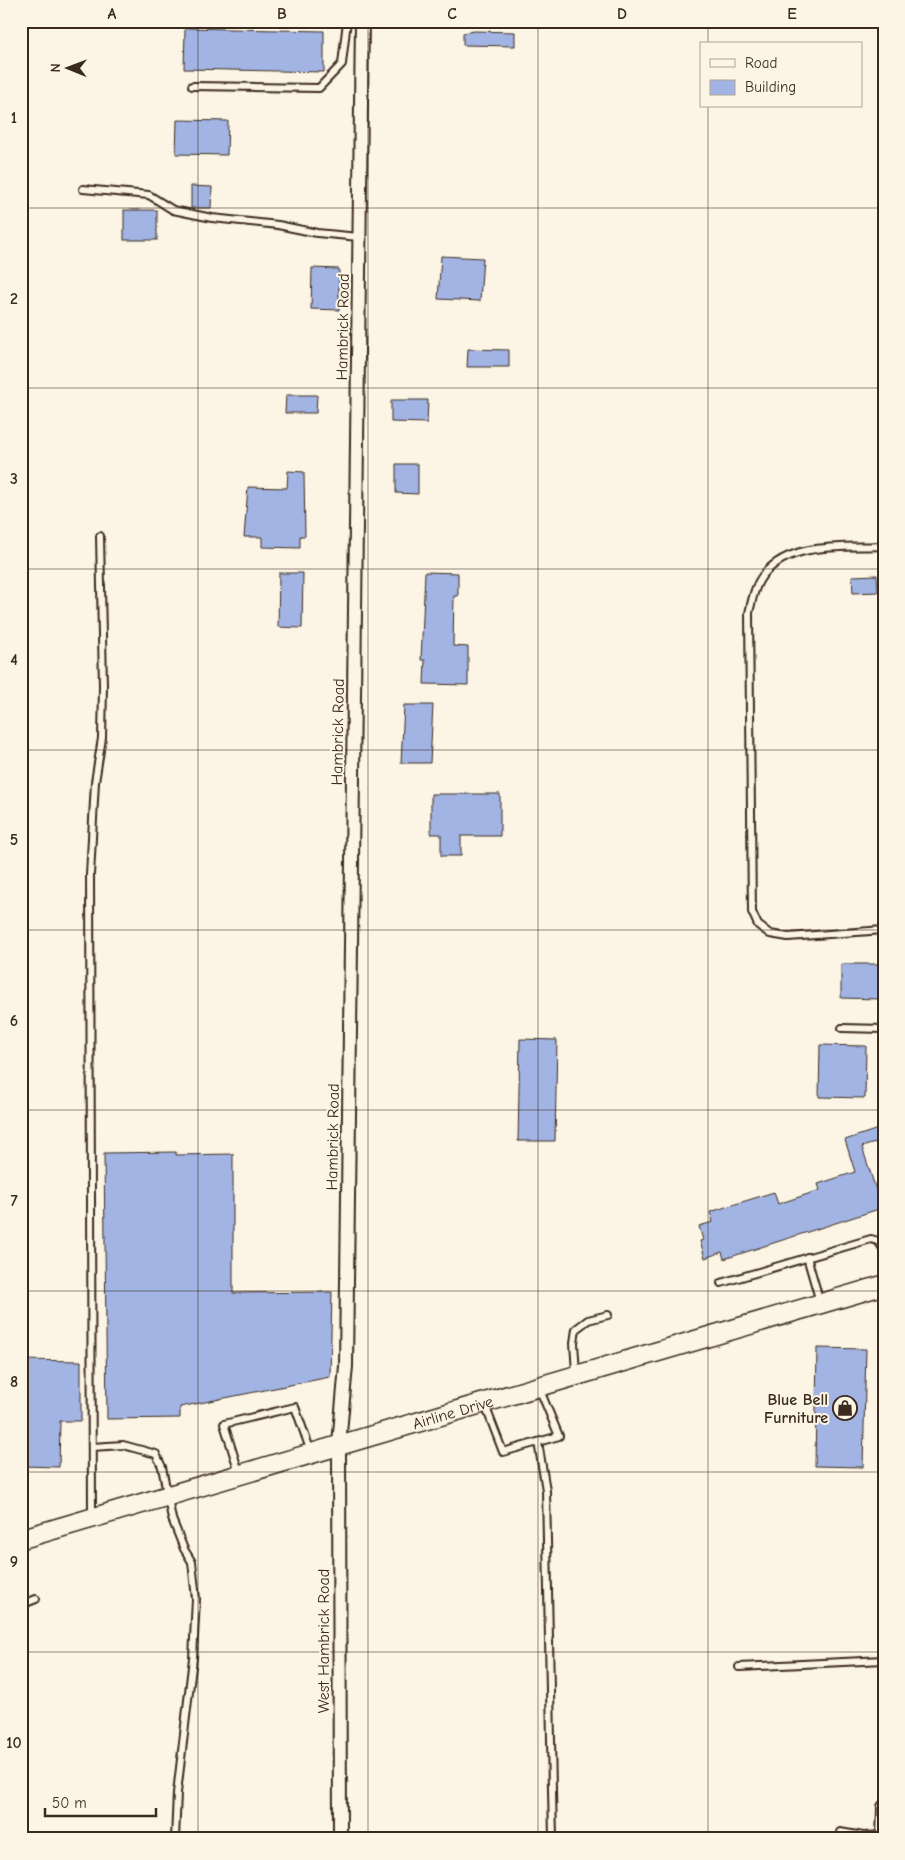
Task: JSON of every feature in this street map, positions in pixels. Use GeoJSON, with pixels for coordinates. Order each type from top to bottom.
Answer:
{"type":"FeatureCollection","features":[{"type":"Feature","properties":{"kind":"main road","name":"Airline Drive"},"geometry":{"type":"LineString","coordinates":[[21,1539],[538,1385],[884,1285]]}},
{"type":"Feature","properties":{"kind":"street","name":"Hambrick Road"},"geometry":{"type":"LineString","coordinates":[[339,1444],[346,1366],[362,21]]}},
{"type":"Feature","properties":{"kind":"street","name":"West Hambrick Road"},"geometry":{"type":"LineString","coordinates":[[339,1444],[340,1839]]}},
{"type":"Feature","properties":{"kind":"street"},"geometry":{"type":"LineString","coordinates":[[883,1836],[884,1807]]}},
{"type":"Feature","properties":{"kind":"lane"},"geometry":{"type":"LineString","coordinates":[[192,86],[319,88],[342,64],[348,21]]}},
{"type":"Feature","properties":{"kind":"lane"},"geometry":{"type":"LineString","coordinates":[[83,189],[149,195],[173,210],[212,218],[278,225],[316,233],[359,237]]}},
{"type":"Feature","properties":{"kind":"lane"},"geometry":{"type":"LineString","coordinates":[[92,1517],[90,875],[95,782],[102,738],[103,686],[100,536]]}},
{"type":"Feature","properties":{"kind":"lane"},"geometry":{"type":"LineString","coordinates":[[884,546],[794,553],[780,560],[763,574],[754,592],[749,613],[752,912],[758,925],[770,934],[788,937],[884,930]]}},
{"type":"Feature","properties":{"kind":"lane"},"geometry":{"type":"LineString","coordinates":[[842,1028],[884,1029]]}},
{"type":"Feature","properties":{"kind":"lane"},"geometry":{"type":"LineString","coordinates":[[721,1283],[871,1239],[878,1241],[884,1250]]}},
{"type":"Feature","properties":{"kind":"lane"},"geometry":{"type":"LineString","coordinates":[[807,1257],[820,1303]]}},
{"type":"Feature","properties":{"kind":"lane"},"geometry":{"type":"LineString","coordinates":[[576,1374],[574,1343],[576,1328],[588,1320],[608,1315]]}},
{"type":"Feature","properties":{"kind":"lane"},"geometry":{"type":"LineString","coordinates":[[484,1401],[503,1452],[559,1436],[538,1385]]}},
{"type":"Feature","properties":{"kind":"lane"},"geometry":{"type":"LineString","coordinates":[[240,1473],[224,1424],[295,1407],[311,1452]]}},
{"type":"Feature","properties":{"kind":"lane"},"geometry":{"type":"LineString","coordinates":[[538,1442],[546,1490],[553,1839]]}},
{"type":"Feature","properties":{"kind":"lane"},"geometry":{"type":"LineString","coordinates":[[92,1447],[123,1445],[156,1454],[162,1467],[172,1519],[184,1549],[192,1562],[196,1599],[193,1658],[177,1794],[175,1839]]}},
{"type":"Feature","properties":{"kind":"lane"},"geometry":{"type":"LineString","coordinates":[[21,1605],[36,1600]]}},
{"type":"Feature","properties":{"kind":"lane"},"geometry":{"type":"LineString","coordinates":[[739,1667],[884,1660]]}},
{"type":"Feature","properties":{"kind":"lane"},"geometry":{"type":"LineString","coordinates":[[840,1832],[863,1836],[883,1836]]}},
{"type":"Feature","properties":{"kind":"building"},"geometry":{"type":"Polygon","coordinates":[[[185,28],[324,31],[324,72],[184,69],[185,28]]]}},
{"type":"Feature","properties":{"kind":"building"},"geometry":{"type":"Polygon","coordinates":[[[474,31],[515,32],[515,46],[463,45],[463,33],[474,31]]]}},
{"type":"Feature","properties":{"kind":"building"},"geometry":{"type":"Polygon","coordinates":[[[177,120],[228,121],[227,155],[176,154],[177,120]]]}},
{"type":"Feature","properties":{"kind":"building"},"geometry":{"type":"Polygon","coordinates":[[[191,186],[212,187],[211,208],[191,208],[191,186]]]}},
{"type":"Feature","properties":{"kind":"building"},"geometry":{"type":"Polygon","coordinates":[[[124,210],[157,210],[157,240],[124,240],[124,210]]]}},
{"type":"Feature","properties":{"kind":"building"},"geometry":{"type":"Polygon","coordinates":[[[441,256],[483,258],[480,301],[438,299],[441,256]]]}},
{"type":"Feature","properties":{"kind":"building"},"geometry":{"type":"Polygon","coordinates":[[[312,268],[339,269],[339,310],[311,309],[312,268]]]}},
{"type":"Feature","properties":{"kind":"building"},"geometry":{"type":"Polygon","coordinates":[[[468,349],[509,350],[509,367],[467,367],[468,349]]]}},
{"type":"Feature","properties":{"kind":"building"},"geometry":{"type":"Polygon","coordinates":[[[286,395],[317,395],[316,413],[285,413],[286,395]]]}},
{"type":"Feature","properties":{"kind":"building"},"geometry":{"type":"Polygon","coordinates":[[[391,400],[428,400],[427,423],[391,422],[391,400]]]}},
{"type":"Feature","properties":{"kind":"building"},"geometry":{"type":"Polygon","coordinates":[[[396,464],[418,464],[418,494],[396,493],[396,464]]]}},
{"type":"Feature","properties":{"kind":"building"},"geometry":{"type":"Polygon","coordinates":[[[288,471],[304,472],[305,536],[300,536],[300,548],[262,547],[262,537],[244,537],[248,487],[287,488],[288,471]]]}},
{"type":"Feature","properties":{"kind":"building"},"geometry":{"type":"Polygon","coordinates":[[[425,572],[458,573],[458,596],[454,596],[453,646],[468,647],[468,685],[424,684],[425,660],[421,660],[425,572]]]}},
{"type":"Feature","properties":{"kind":"building"},"geometry":{"type":"Polygon","coordinates":[[[279,573],[303,573],[302,628],[278,627],[279,573]]]}},
{"type":"Feature","properties":{"kind":"building"},"geometry":{"type":"Polygon","coordinates":[[[877,575],[878,592],[853,593],[852,576],[877,575]]]}},
{"type":"Feature","properties":{"kind":"building"},"geometry":{"type":"Polygon","coordinates":[[[404,705],[433,705],[430,763],[401,763],[404,705]]]}},
{"type":"Feature","properties":{"kind":"building"},"geometry":{"type":"Polygon","coordinates":[[[431,794],[500,794],[500,836],[461,836],[461,856],[441,856],[441,834],[431,834],[431,794]]]}},
{"type":"Feature","properties":{"kind":"building"},"geometry":{"type":"Polygon","coordinates":[[[841,964],[880,964],[880,999],[841,998],[841,964]]]}},
{"type":"Feature","properties":{"kind":"building"},"geometry":{"type":"Polygon","coordinates":[[[520,1039],[557,1040],[555,1141],[518,1141],[520,1039]]]}},
{"type":"Feature","properties":{"kind":"building"},"geometry":{"type":"Polygon","coordinates":[[[820,1045],[866,1046],[865,1098],[819,1097],[820,1045]]]}},
{"type":"Feature","properties":{"kind":"building"},"geometry":{"type":"Polygon","coordinates":[[[884,1127],[884,1140],[862,1147],[882,1208],[724,1259],[722,1252],[705,1258],[700,1241],[703,1240],[699,1226],[713,1222],[710,1212],[774,1192],[778,1204],[820,1190],[818,1184],[855,1172],[845,1140],[884,1127]]]}},
{"type":"Feature","properties":{"kind":"building"},"geometry":{"type":"Polygon","coordinates":[[[176,1152],[176,1155],[233,1154],[233,1293],[332,1292],[330,1377],[180,1407],[180,1418],[107,1419],[104,1153],[176,1152]]]}},
{"type":"Feature","properties":{"kind":"building"},"geometry":{"type":"Polygon","coordinates":[[[817,1348],[866,1349],[863,1467],[815,1466],[817,1348]]]}},
{"type":"Feature","properties":{"kind":"building"},"geometry":{"type":"Polygon","coordinates":[[[21,1360],[81,1361],[81,1421],[60,1421],[59,1467],[21,1466],[21,1360]]]}},
{"type":"Feature","properties":{"kind":"place","name":"Blue Bell Furniture"},"geometry":{"type":"Point","coordinates":[845,1408]}}]}
